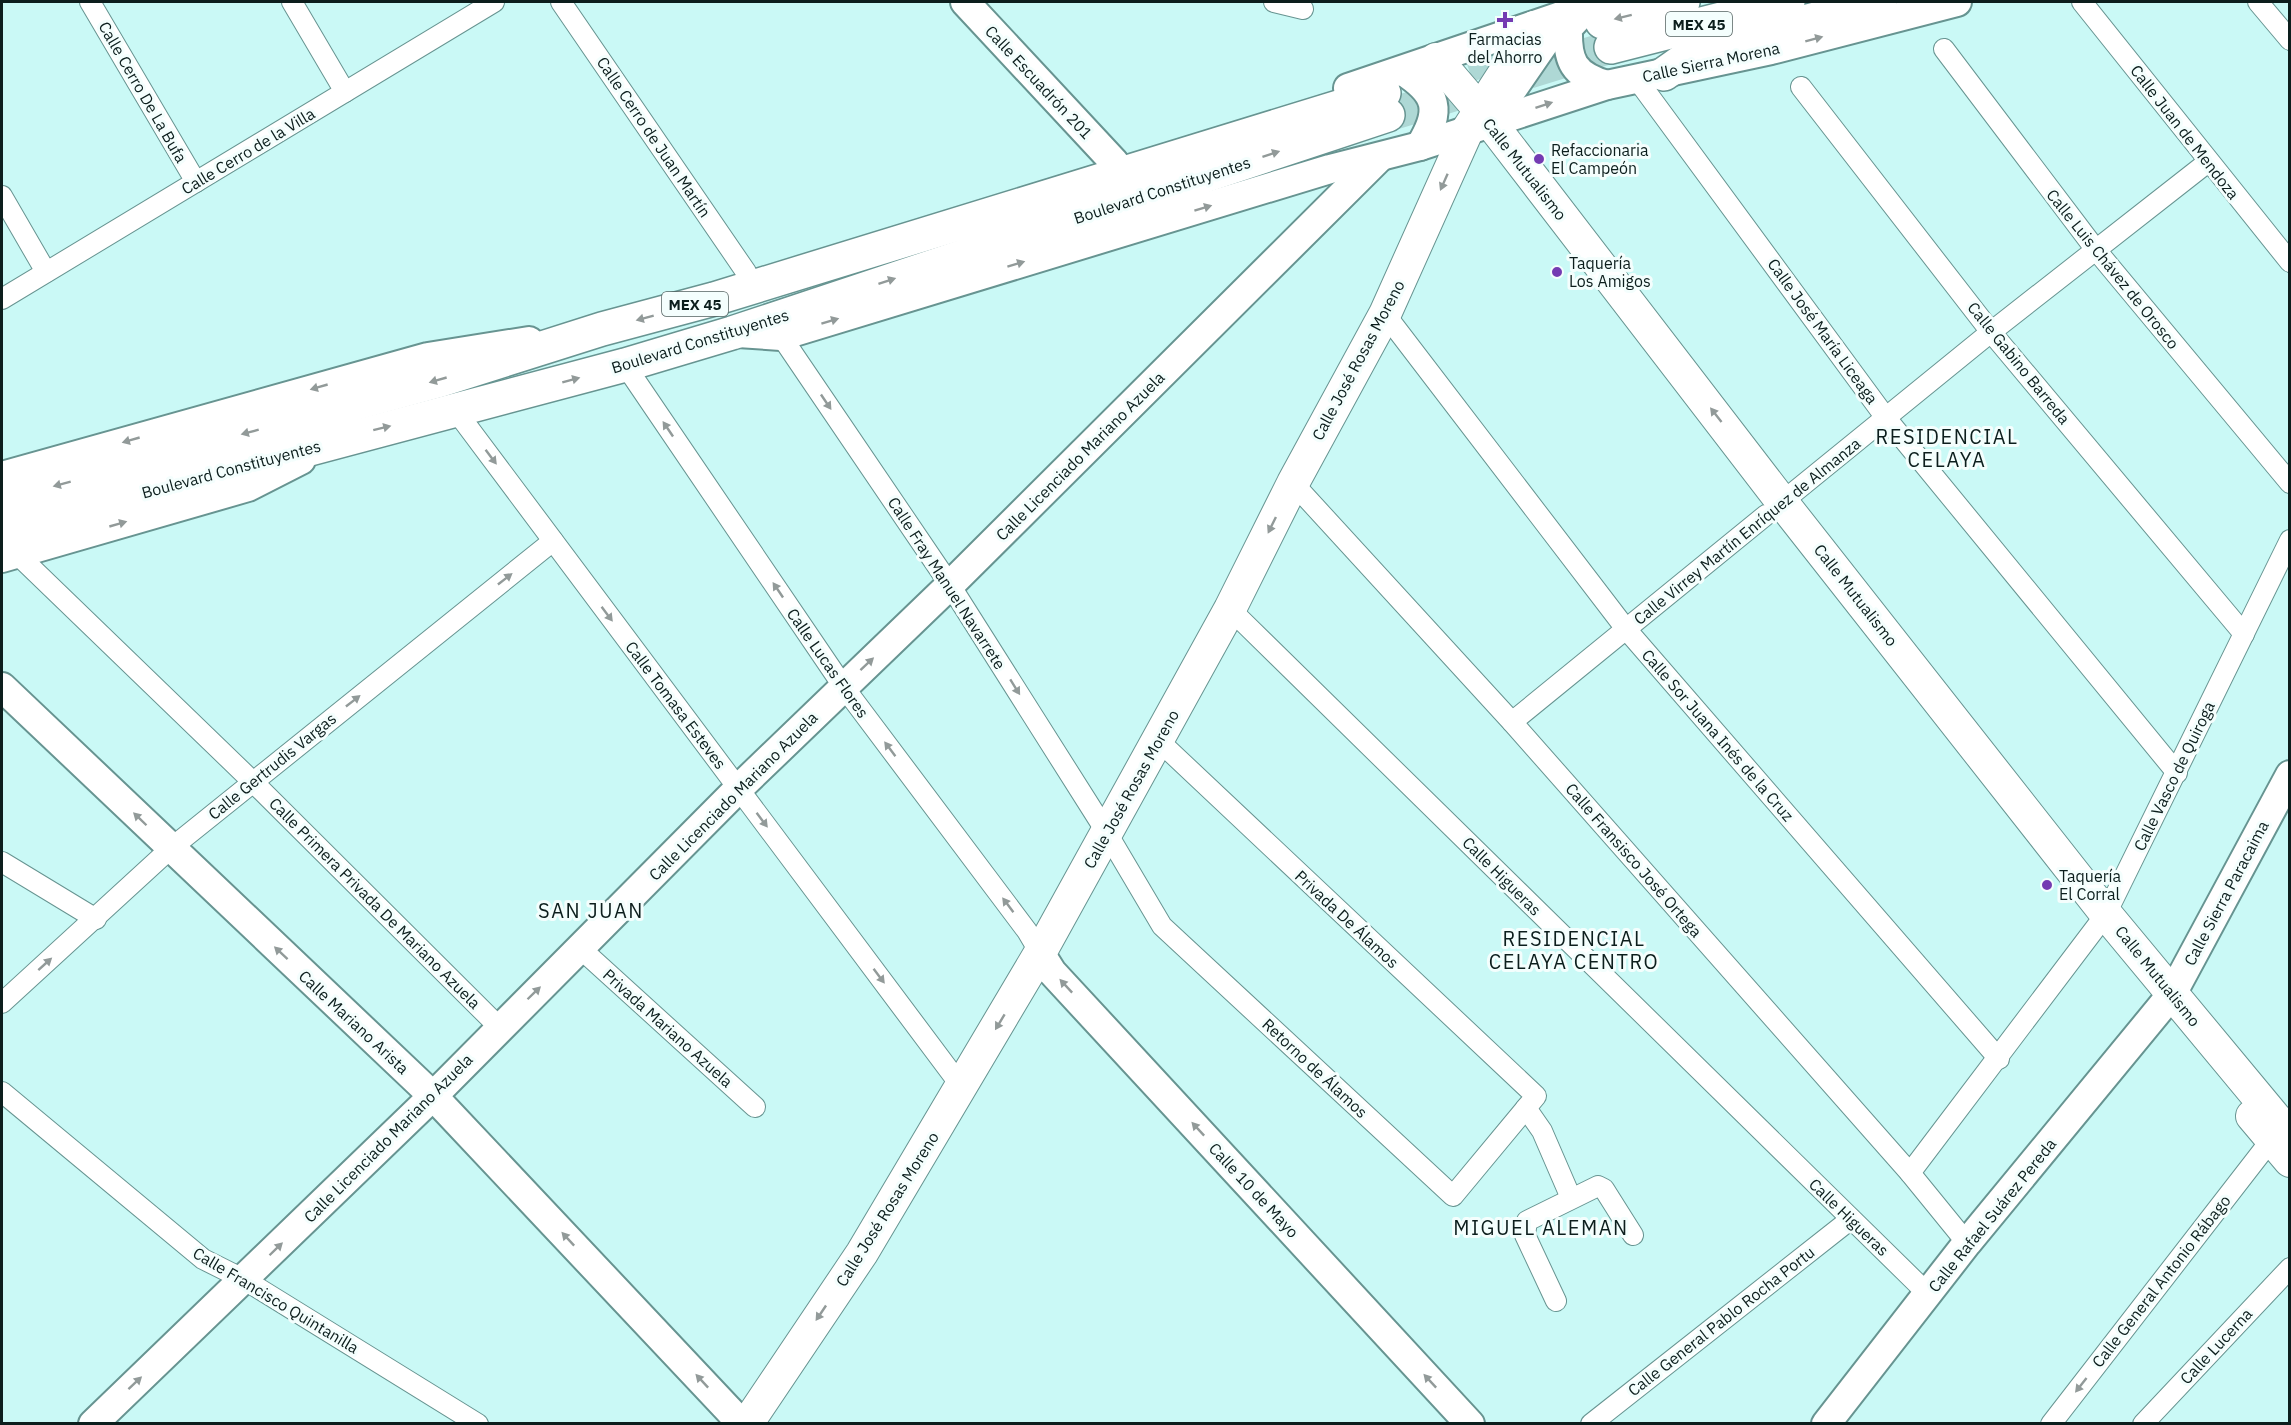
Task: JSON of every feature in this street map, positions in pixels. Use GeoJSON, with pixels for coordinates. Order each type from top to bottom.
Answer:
{"type":"FeatureCollection","features":[{"type":"Feature","properties":{"kind":"highway","name":"MEX 45"},"geometry":{"type":"LineString","coordinates":[[1578,15],[1683,2]]}},
{"type":"Feature","properties":{"kind":"highway","name":"MEX 45"},"geometry":{"type":"LineString","coordinates":[[1578,15],[1788,2]]}},
{"type":"Feature","properties":{"kind":"highway"},"geometry":{"type":"LineString","coordinates":[[1650,76],[1698,50],[1880,2]]}},
{"type":"Feature","properties":{"kind":"highway","name":"Boulevard Constituyentes"},"geometry":{"type":"LineString","coordinates":[[2,500],[441,380],[602,329],[714,299],[1392,93]]}},
{"type":"Feature","properties":{"kind":"highway","name":"Boulevard Constituyentes"},"geometry":{"type":"LineString","coordinates":[[7,548],[346,437],[456,411],[732,333],[1392,93]]}},
{"type":"Feature","properties":{"kind":"main road","name":"Calle José Rosas Moreno"},"geometry":{"type":"LineString","coordinates":[[747,1424],[862,1253],[1040,953],[1230,609],[1293,483],[1385,314],[1479,121],[1578,15]]}},
{"type":"Feature","properties":{"kind":"main road","name":"Calle Mutualismo"},"geometry":{"type":"LineString","coordinates":[[1436,59],[1479,121],[1774,508],[2101,922],[2166,1001],[2284,1133]]}},
{"type":"Feature","properties":{"kind":"street","name":"Calle Cerro De La Bufa"},"geometry":{"type":"LineString","coordinates":[[90,2],[196,183]]}},
{"type":"Feature","properties":{"kind":"street"},"geometry":{"type":"LineString","coordinates":[[292,2],[345,92]]}},
{"type":"Feature","properties":{"kind":"street","name":"Calle Cerro de la Villa"},"geometry":{"type":"LineString","coordinates":[[2,300],[493,2]]}},
{"type":"Feature","properties":{"kind":"street","name":"Calle Cerro de Juan Martín"},"geometry":{"type":"LineString","coordinates":[[561,2],[746,272]]}},
{"type":"Feature","properties":{"kind":"street","name":"Calle Escuadrón 201"},"geometry":{"type":"LineString","coordinates":[[965,2],[1114,162]]}},
{"type":"Feature","properties":{"kind":"street"},"geometry":{"type":"LineString","coordinates":[[1274,2],[1303,9]]}},
{"type":"Feature","properties":{"kind":"street","name":"Calle Sierra Morena"},"geometry":{"type":"LineString","coordinates":[[1380,158],[1420,146],[1479,121],[1607,85],[1771,50],[1957,2]]}},
{"type":"Feature","properties":{"kind":"street","name":"Calle Juan de Mendoza"},"geometry":{"type":"LineString","coordinates":[[2082,2],[2289,262]]}},
{"type":"Feature","properties":{"kind":"street"},"geometry":{"type":"LineString","coordinates":[[2258,2],[2289,40]]}},
{"type":"Feature","properties":{"kind":"street"},"geometry":{"type":"LineString","coordinates":[[1392,93],[1436,59],[1578,15]]}},
{"type":"Feature","properties":{"kind":"street"},"geometry":{"type":"LineString","coordinates":[[1578,15],[1568,28],[1568,52],[1577,69],[1592,81],[1607,85]]}},
{"type":"Feature","properties":{"kind":"street","name":"Calle Luis Chávez de Orosco"},"geometry":{"type":"LineString","coordinates":[[1944,49],[2096,250],[2289,483]]}},
{"type":"Feature","properties":{"kind":"street","name":"Calle José María Liceaga"},"geometry":{"type":"LineString","coordinates":[[1650,76],[1886,418],[2177,773]]}},
{"type":"Feature","properties":{"kind":"street"},"geometry":{"type":"LineString","coordinates":[[714,299],[746,272],[1114,162],[1392,93],[1418,81],[1429,93],[1435,106],[1429,132],[1420,146]]}},
{"type":"Feature","properties":{"kind":"street","name":"Calle Gabino Barreda"},"geometry":{"type":"LineString","coordinates":[[1801,87],[1991,332],[2244,633]]}},
{"type":"Feature","properties":{"kind":"street","name":"Calle Licenciado Mariano Azuela"},"geometry":{"type":"LineString","coordinates":[[93,1424],[245,1280],[433,1096],[499,1027],[581,949],[738,789],[950,585],[1338,180],[1380,158]]}},
{"type":"Feature","properties":{"kind":"street","name":"Calle Virrey Martín Enríquez de Almanza"},"geometry":{"type":"LineString","coordinates":[[1512,722],[1991,332],[2208,162]]}},
{"type":"Feature","properties":{"kind":"street"},"geometry":{"type":"LineString","coordinates":[[732,333],[781,336],[1338,180]]}},
{"type":"Feature","properties":{"kind":"street"},"geometry":{"type":"LineString","coordinates":[[2,196],[46,272]]}},
{"type":"Feature","properties":{"kind":"street","name":"Calle Sor Juana Inés de la Cruz"},"geometry":{"type":"LineString","coordinates":[[1385,314],[1626,629],[1999,1059]]}},
{"type":"Feature","properties":{"kind":"street"},"geometry":{"type":"LineString","coordinates":[[2,476],[428,357],[602,329]]}},
{"type":"Feature","properties":{"kind":"street","name":"Calle Fray Manuel Navarrete"},"geometry":{"type":"LineString","coordinates":[[781,336],[950,585],[1107,833]]}},
{"type":"Feature","properties":{"kind":"street","name":"Calle Lucas Flores"},"geometry":{"type":"LineString","coordinates":[[625,365],[843,686],[1027,931],[1040,953]]}},
{"type":"Feature","properties":{"kind":"street","name":"Calle Tomasa Esteves"},"geometry":{"type":"LineString","coordinates":[[456,411],[962,1086]]}},
{"type":"Feature","properties":{"kind":"street","name":"Calle Fransisco José Ortega"},"geometry":{"type":"LineString","coordinates":[[1293,483],[1512,722],[1910,1173],[1967,1243]]}},
{"type":"Feature","properties":{"kind":"street","name":"Calle Vasco de Quiroga"},"geometry":{"type":"LineString","coordinates":[[1910,1173],[2101,922],[2177,773],[2289,540]]}},
{"type":"Feature","properties":{"kind":"street","name":"Calle Gertrudis Vargas"},"geometry":{"type":"LineString","coordinates":[[2,1003],[170,849],[553,541]]}},
{"type":"Feature","properties":{"kind":"street","name":"Calle Primera Privada De Mariano Azuela"},"geometry":{"type":"LineString","coordinates":[[7,548],[252,781],[499,1027]]}},
{"type":"Feature","properties":{"kind":"street","name":"Calle Higueras"},"geometry":{"type":"LineString","coordinates":[[1230,609],[1928,1294]]}},
{"type":"Feature","properties":{"kind":"street","name":"Calle Mariano Arista"},"geometry":{"type":"LineString","coordinates":[[2,687],[170,849],[433,1096],[742,1424]]}},
{"type":"Feature","properties":{"kind":"street","name":"Privada De Álamos"},"geometry":{"type":"LineString","coordinates":[[1159,741],[1531,1102],[1571,1198]]}},
{"type":"Feature","properties":{"kind":"street","name":"Calle Sierra Paracaima"},"geometry":{"type":"LineString","coordinates":[[2166,1001],[2289,775]]}},
{"type":"Feature","properties":{"kind":"street","name":"Retorno de Álamos"},"geometry":{"type":"LineString","coordinates":[[1107,833],[1162,926],[1453,1196],[1531,1102]]}},
{"type":"Feature","properties":{"kind":"street"},"geometry":{"type":"LineString","coordinates":[[2,862],[96,919]]}},
{"type":"Feature","properties":{"kind":"street","name":"Privada Mariano Azuela"},"geometry":{"type":"LineString","coordinates":[[581,949],[754,1107]]}},
{"type":"Feature","properties":{"kind":"street","name":"Calle 10 de Mayo"},"geometry":{"type":"LineString","coordinates":[[1040,953],[1060,981],[1470,1424]]}},
{"type":"Feature","properties":{"kind":"street","name":"Calle Rafael Suárez Pereda"},"geometry":{"type":"LineString","coordinates":[[1826,1424],[1967,1243],[2166,1001]]}},
{"type":"Feature","properties":{"kind":"street","name":"Calle Francisco Quintanilla"},"geometry":{"type":"LineString","coordinates":[[2,1092],[203,1259],[245,1280],[478,1424]]}},
{"type":"Feature","properties":{"kind":"street","name":"Calle General Antonio Rábago"},"geometry":{"type":"LineString","coordinates":[[2052,1424],[2284,1133]]}},
{"type":"Feature","properties":{"kind":"street"},"geometry":{"type":"LineString","coordinates":[[1556,1301],[1525,1235],[1527,1221],[1591,1187],[1598,1186],[1604,1189],[1633,1235]]}},
{"type":"Feature","properties":{"kind":"street","name":"Calle General Pablo Rocha Portu"},"geometry":{"type":"LineString","coordinates":[[1591,1424],[1851,1219]]}},
{"type":"Feature","properties":{"kind":"street","name":"Calle Lucerna"},"geometry":{"type":"LineString","coordinates":[[2143,1424],[2289,1268]]}},
{"type":"Feature","properties":{"kind":"tunnel"},"geometry":{"type":"LineString","coordinates":[[1421,81],[1538,43]]}},
{"type":"Feature","properties":{"kind":"tunnel"},"geometry":{"type":"LineString","coordinates":[[1388,115],[1611,47]]}},
{"type":"Feature","properties":{"kind":"place","name":"Farmacias del Ahorro"},"geometry":{"type":"Point","coordinates":[1505,20]}},
{"type":"Feature","properties":{"kind":"place","name":"Refaccionaria El Campeón"},"geometry":{"type":"Point","coordinates":[1539,159]}},
{"type":"Feature","properties":{"kind":"place","name":"Taquería Los Amigos"},"geometry":{"type":"Point","coordinates":[1557,272]}},
{"type":"Feature","properties":{"kind":"place","name":"Taquería El Corral"},"geometry":{"type":"Point","coordinates":[2047,885]}},
{"type":"Feature","properties":{"kind":"district","name":"RESIDENCIAL CELAYA"},"geometry":{"type":"Point","coordinates":[1947,448]}},
{"type":"Feature","properties":{"kind":"district","name":"SAN JUAN"},"geometry":{"type":"Point","coordinates":[591,910]}},
{"type":"Feature","properties":{"kind":"district","name":"RESIDENCIAL CELAYA CENTRO"},"geometry":{"type":"Point","coordinates":[1574,950]}},
{"type":"Feature","properties":{"kind":"district","name":"MIGUEL ALEMAN"},"geometry":{"type":"Point","coordinates":[1541,1227]}}]}
